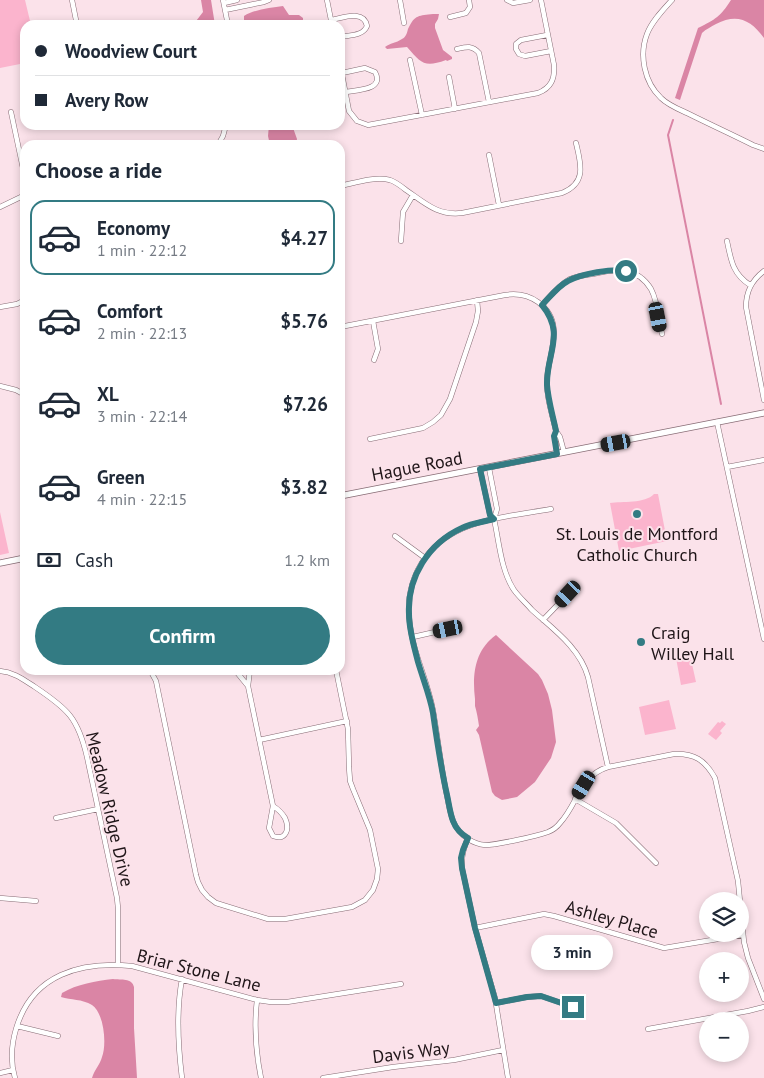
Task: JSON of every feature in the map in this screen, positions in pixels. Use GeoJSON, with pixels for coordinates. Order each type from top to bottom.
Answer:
{"type":"FeatureCollection","features":[{"type":"Feature","properties":{"kind":"street"},"geometry":{"type":"LineString","coordinates":[[72,0],[75,20]]}},
{"type":"Feature","properties":{"kind":"street"},"geometry":{"type":"LineString","coordinates":[[227,20],[224,1],[237,0]]}},
{"type":"Feature","properties":{"kind":"street"},"geometry":{"type":"LineString","coordinates":[[225,10],[269,0]]}},
{"type":"Feature","properties":{"kind":"street"},"geometry":{"type":"LineString","coordinates":[[328,0],[331,20]]}},
{"type":"Feature","properties":{"kind":"street"},"geometry":{"type":"LineString","coordinates":[[400,0],[404,23]]}},
{"type":"Feature","properties":{"kind":"street"},"geometry":{"type":"LineString","coordinates":[[450,17],[466,13],[470,7],[469,0]]}},
{"type":"Feature","properties":{"kind":"street"},"geometry":{"type":"LineString","coordinates":[[507,0],[513,3],[530,0]]}},
{"type":"Feature","properties":{"kind":"street"},"geometry":{"type":"LineString","coordinates":[[345,87],[351,115],[356,122],[373,125],[538,93],[548,87],[554,77],[541,0]]}},
{"type":"Feature","properties":{"kind":"street"},"geometry":{"type":"LineString","coordinates":[[672,0],[655,20],[648,31],[645,41],[643,52],[644,64],[651,85],[661,99],[674,108],[764,149]]}},
{"type":"Feature","properties":{"kind":"street"},"geometry":{"type":"LineString","coordinates":[[343,20],[357,16],[365,20],[366,28],[362,32],[345,36]]}},
{"type":"Feature","properties":{"kind":"street"},"geometry":{"type":"LineString","coordinates":[[547,35],[521,40],[516,44],[516,49],[519,54],[525,56],[551,51]]}},
{"type":"Feature","properties":{"kind":"street"},"geometry":{"type":"LineString","coordinates":[[457,49],[470,47],[479,53],[489,102]]}},
{"type":"Feature","properties":{"kind":"street"},"geometry":{"type":"LineString","coordinates":[[410,60],[422,115]]}},
{"type":"Feature","properties":{"kind":"street"},"geometry":{"type":"LineString","coordinates":[[345,73],[368,69],[375,72],[377,77],[376,83],[372,87],[346,92]]}},
{"type":"Feature","properties":{"kind":"street"},"geometry":{"type":"LineString","coordinates":[[449,77],[455,109]]}},
{"type":"Feature","properties":{"kind":"street"},"geometry":{"type":"LineString","coordinates":[[11,112],[20,154]]}},
{"type":"Feature","properties":{"kind":"street"},"geometry":{"type":"LineString","coordinates":[[345,185],[373,180],[386,180],[398,184],[438,210],[445,213],[458,213],[562,193],[571,188],[578,181],[581,173],[576,143]]}},
{"type":"Feature","properties":{"kind":"street"},"geometry":{"type":"LineString","coordinates":[[489,155],[499,205]]}},
{"type":"Feature","properties":{"kind":"street"},"geometry":{"type":"LineString","coordinates":[[401,241],[404,212],[413,195]]}},
{"type":"Feature","properties":{"kind":"street"},"geometry":{"type":"LineString","coordinates":[[0,207],[20,197]]}},
{"type":"Feature","properties":{"kind":"street"},"geometry":{"type":"LineString","coordinates":[[727,242],[734,267],[740,278],[750,285]]}},
{"type":"Feature","properties":{"kind":"street"},"geometry":{"type":"LineString","coordinates":[[542,305],[560,286],[570,280],[610,270],[626,271],[640,277],[650,288],[655,300],[662,334]]}},
{"type":"Feature","properties":{"kind":"street"},"geometry":{"type":"LineString","coordinates":[[764,271],[750,285],[746,301],[764,400]]}},
{"type":"Feature","properties":{"kind":"street"},"geometry":{"type":"LineString","coordinates":[[345,326],[505,294],[528,296],[542,305],[550,317],[553,326],[554,344],[547,387],[556,431],[560,437],[564,452]]}},
{"type":"Feature","properties":{"kind":"street"},"geometry":{"type":"LineString","coordinates":[[370,439],[423,428],[434,422],[444,412],[476,322],[477,300]]}},
{"type":"Feature","properties":{"kind":"street"},"geometry":{"type":"LineString","coordinates":[[0,307],[20,303]]}},
{"type":"Feature","properties":{"kind":"street"},"geometry":{"type":"LineString","coordinates":[[373,321],[378,349],[374,360]]}},
{"type":"Feature","properties":{"kind":"street"},"geometry":{"type":"LineString","coordinates":[[0,386],[20,392]]}},
{"type":"Feature","properties":{"kind":"street","name":"Hague Road"},"geometry":{"type":"LineString","coordinates":[[345,495],[764,413]]}},
{"type":"Feature","properties":{"kind":"street"},"geometry":{"type":"LineString","coordinates":[[717,422],[764,639]]}},
{"type":"Feature","properties":{"kind":"street"},"geometry":{"type":"LineString","coordinates":[[556,431],[554,436],[557,454]]}},
{"type":"Feature","properties":{"kind":"street"},"geometry":{"type":"LineString","coordinates":[[727,468],[764,460]]}},
{"type":"Feature","properties":{"kind":"street"},"geometry":{"type":"LineString","coordinates":[[489,468],[497,509],[494,519],[510,583],[519,597],[574,649],[584,665],[608,767]]}},
{"type":"Feature","properties":{"kind":"street"},"geometry":{"type":"LineString","coordinates":[[480,469],[490,515],[494,519]]}},
{"type":"Feature","properties":{"kind":"street"},"geometry":{"type":"LineString","coordinates":[[551,508],[494,519],[470,525],[456,531],[440,542],[425,558],[415,578],[409,599],[412,637],[432,709],[442,776],[452,817],[459,831],[480,844],[489,844],[547,832],[563,820],[588,779],[595,773],[608,767],[682,753],[697,757],[715,778],[739,892]]}},
{"type":"Feature","properties":{"kind":"street"},"geometry":{"type":"LineString","coordinates":[[395,536],[425,558]]}},
{"type":"Feature","properties":{"kind":"street"},"geometry":{"type":"LineString","coordinates":[[0,563],[20,559]]}},
{"type":"Feature","properties":{"kind":"street"},"geometry":{"type":"LineString","coordinates":[[544,620],[568,594]]}},
{"type":"Feature","properties":{"kind":"street"},"geometry":{"type":"LineString","coordinates":[[412,637],[448,629]]}},
{"type":"Feature","properties":{"kind":"street","name":"Meadow Ridge Drive"},"geometry":{"type":"LineString","coordinates":[[0,671],[16,675],[62,706],[74,720],[84,741],[118,908],[118,965]]}},
{"type":"Feature","properties":{"kind":"street"},"geometry":{"type":"LineString","coordinates":[[152,675],[156,682],[198,882],[208,897],[222,906],[268,919],[285,919],[352,907],[369,896],[376,884],[378,866],[370,830],[351,785],[348,767],[349,736],[337,675]]}},
{"type":"Feature","properties":{"kind":"street"},"geometry":{"type":"LineString","coordinates":[[239,675],[248,686]]}},
{"type":"Feature","properties":{"kind":"street"},"geometry":{"type":"LineString","coordinates":[[249,675],[248,686],[274,806],[269,828],[273,836],[278,838],[286,832],[286,824],[282,814],[274,806]]}},
{"type":"Feature","properties":{"kind":"street"},"geometry":{"type":"LineString","coordinates":[[259,740],[346,721]]}},
{"type":"Feature","properties":{"kind":"street"},"geometry":{"type":"LineString","coordinates":[[575,799],[616,824],[656,863]]}},
{"type":"Feature","properties":{"kind":"street"},"geometry":{"type":"LineString","coordinates":[[56,818],[98,809]]}},
{"type":"Feature","properties":{"kind":"street"},"geometry":{"type":"LineString","coordinates":[[468,838],[461,862],[475,928],[496,1003],[508,1078]]}},
{"type":"Feature","properties":{"kind":"street"},"geometry":{"type":"LineString","coordinates":[[0,898],[36,901]]}},
{"type":"Feature","properties":{"kind":"street","name":"Ashley Place"},"geometry":{"type":"LineString","coordinates":[[475,928],[544,914],[664,948],[700,942]]}},
{"type":"Feature","properties":{"kind":"street"},"geometry":{"type":"LineString","coordinates":[[743,942],[746,954],[764,999]]}},
{"type":"Feature","properties":{"kind":"street","name":"Briar Stone Lane"},"geometry":{"type":"LineString","coordinates":[[15,1078],[11,1054],[21,1013],[32,996],[52,979],[79,969],[118,965],[145,969],[257,1000],[271,1002],[286,1002],[401,984]]}},
{"type":"Feature","properties":{"kind":"street"},"geometry":{"type":"LineString","coordinates":[[182,979],[178,1006],[182,1078]]}},
{"type":"Feature","properties":{"kind":"street"},"geometry":{"type":"LineString","coordinates":[[496,1003],[541,996],[573,1007]]}},
{"type":"Feature","properties":{"kind":"street"},"geometry":{"type":"LineString","coordinates":[[257,1000],[257,1052],[260,1078]]}},
{"type":"Feature","properties":{"kind":"street"},"geometry":{"type":"LineString","coordinates":[[648,1028],[748,1011],[764,1006]]}},
{"type":"Feature","properties":{"kind":"street"},"geometry":{"type":"LineString","coordinates":[[17,1026],[58,1036]]}},
{"type":"Feature","properties":{"kind":"street","name":"Davis Way"},"geometry":{"type":"LineString","coordinates":[[323,1078],[392,1067],[447,1062],[503,1050]]}},
{"type":"Feature","properties":{"kind":"street"},"geometry":{"type":"LineString","coordinates":[[0,1073],[13,1070]]}},
{"type":"Feature","properties":{"kind":"shaded area"},"geometry":{"type":"Polygon","coordinates":[[[0,0],[25,0],[30,20],[20,20],[20,64],[0,68],[0,0]]]}},
{"type":"Feature","properties":{"kind":"shaded area"},"geometry":{"type":"Polygon","coordinates":[[[201,0],[211,0],[214,20],[197,20],[203,12],[201,0]]]}},
{"type":"Feature","properties":{"kind":"shaded area"},"geometry":{"type":"Polygon","coordinates":[[[731,0],[764,0],[764,38],[749,23],[737,19],[724,21],[705,30],[702,33],[680,100],[675,98],[698,28],[717,17],[731,0]]]}},
{"type":"Feature","properties":{"kind":"shaded area"},"geometry":{"type":"Polygon","coordinates":[[[283,6],[289,15],[299,15],[303,20],[244,20],[244,16],[263,9],[283,6]]]}},
{"type":"Feature","properties":{"kind":"shaded area"},"geometry":{"type":"Polygon","coordinates":[[[439,14],[435,28],[443,50],[452,59],[428,64],[416,57],[407,47],[387,49],[385,47],[404,37],[415,18],[439,14]]]}},
{"type":"Feature","properties":{"kind":"shaded area"},"geometry":{"type":"Polygon","coordinates":[[[269,130],[294,130],[297,139],[269,140],[269,130]]]}},
{"type":"Feature","properties":{"kind":"shaded area"},"geometry":{"type":"Polygon","coordinates":[[[658,494],[667,541],[619,551],[610,503],[639,501],[658,494]]]}},
{"type":"Feature","properties":{"kind":"shaded area"},"geometry":{"type":"Polygon","coordinates":[[[0,512],[9,553],[0,555],[0,512]]]}},
{"type":"Feature","properties":{"kind":"shaded area"},"geometry":{"type":"Polygon","coordinates":[[[496,635],[542,680],[552,710],[556,742],[551,758],[535,782],[517,797],[502,800],[492,792],[479,735],[476,730],[479,726],[474,690],[475,672],[479,655],[496,635]]]}},
{"type":"Feature","properties":{"kind":"shaded area"},"geometry":{"type":"Polygon","coordinates":[[[690,655],[696,682],[681,685],[676,658],[690,655]]]}},
{"type":"Feature","properties":{"kind":"shaded area"},"geometry":{"type":"Polygon","coordinates":[[[669,700],[676,729],[645,735],[639,707],[669,700]]]}},
{"type":"Feature","properties":{"kind":"shaded area"},"geometry":{"type":"Polygon","coordinates":[[[722,721],[726,724],[716,740],[708,734],[718,722],[722,721]]]}},
{"type":"Feature","properties":{"kind":"shaded area"},"geometry":{"type":"Polygon","coordinates":[[[113,979],[129,981],[134,987],[137,1078],[92,1078],[101,1060],[103,1051],[102,1022],[92,1005],[61,997],[62,993],[74,987],[113,979]]]}},
{"type":"Feature","properties":{"kind":"waterway"},"geometry":{"type":"LineString","coordinates":[[673,120],[668,135],[721,404]]}},
{"type":"Feature","properties":{"kind":"place","name":"St. Louis de Montford Catholic Church"},"geometry":{"type":"Point","coordinates":[637,514]}},
{"type":"Feature","properties":{"kind":"place","name":"Craig Willey Hall"},"geometry":{"type":"Point","coordinates":[641,642]}},
{"type":"Feature","properties":{"kind":"route"},"geometry":{"type":"LineString","coordinates":[[573,1007],[545,996],[527,997],[496,1003],[475,928],[462,868],[461,858],[468,838],[455,826],[452,817],[442,776],[432,709],[411,631],[409,604],[413,583],[419,569],[434,547],[463,527],[494,519],[490,515],[480,469],[557,454],[554,436],[556,431],[547,387],[554,344],[553,326],[550,317],[542,305],[560,286],[570,280],[610,270],[626,271]]}}]}
